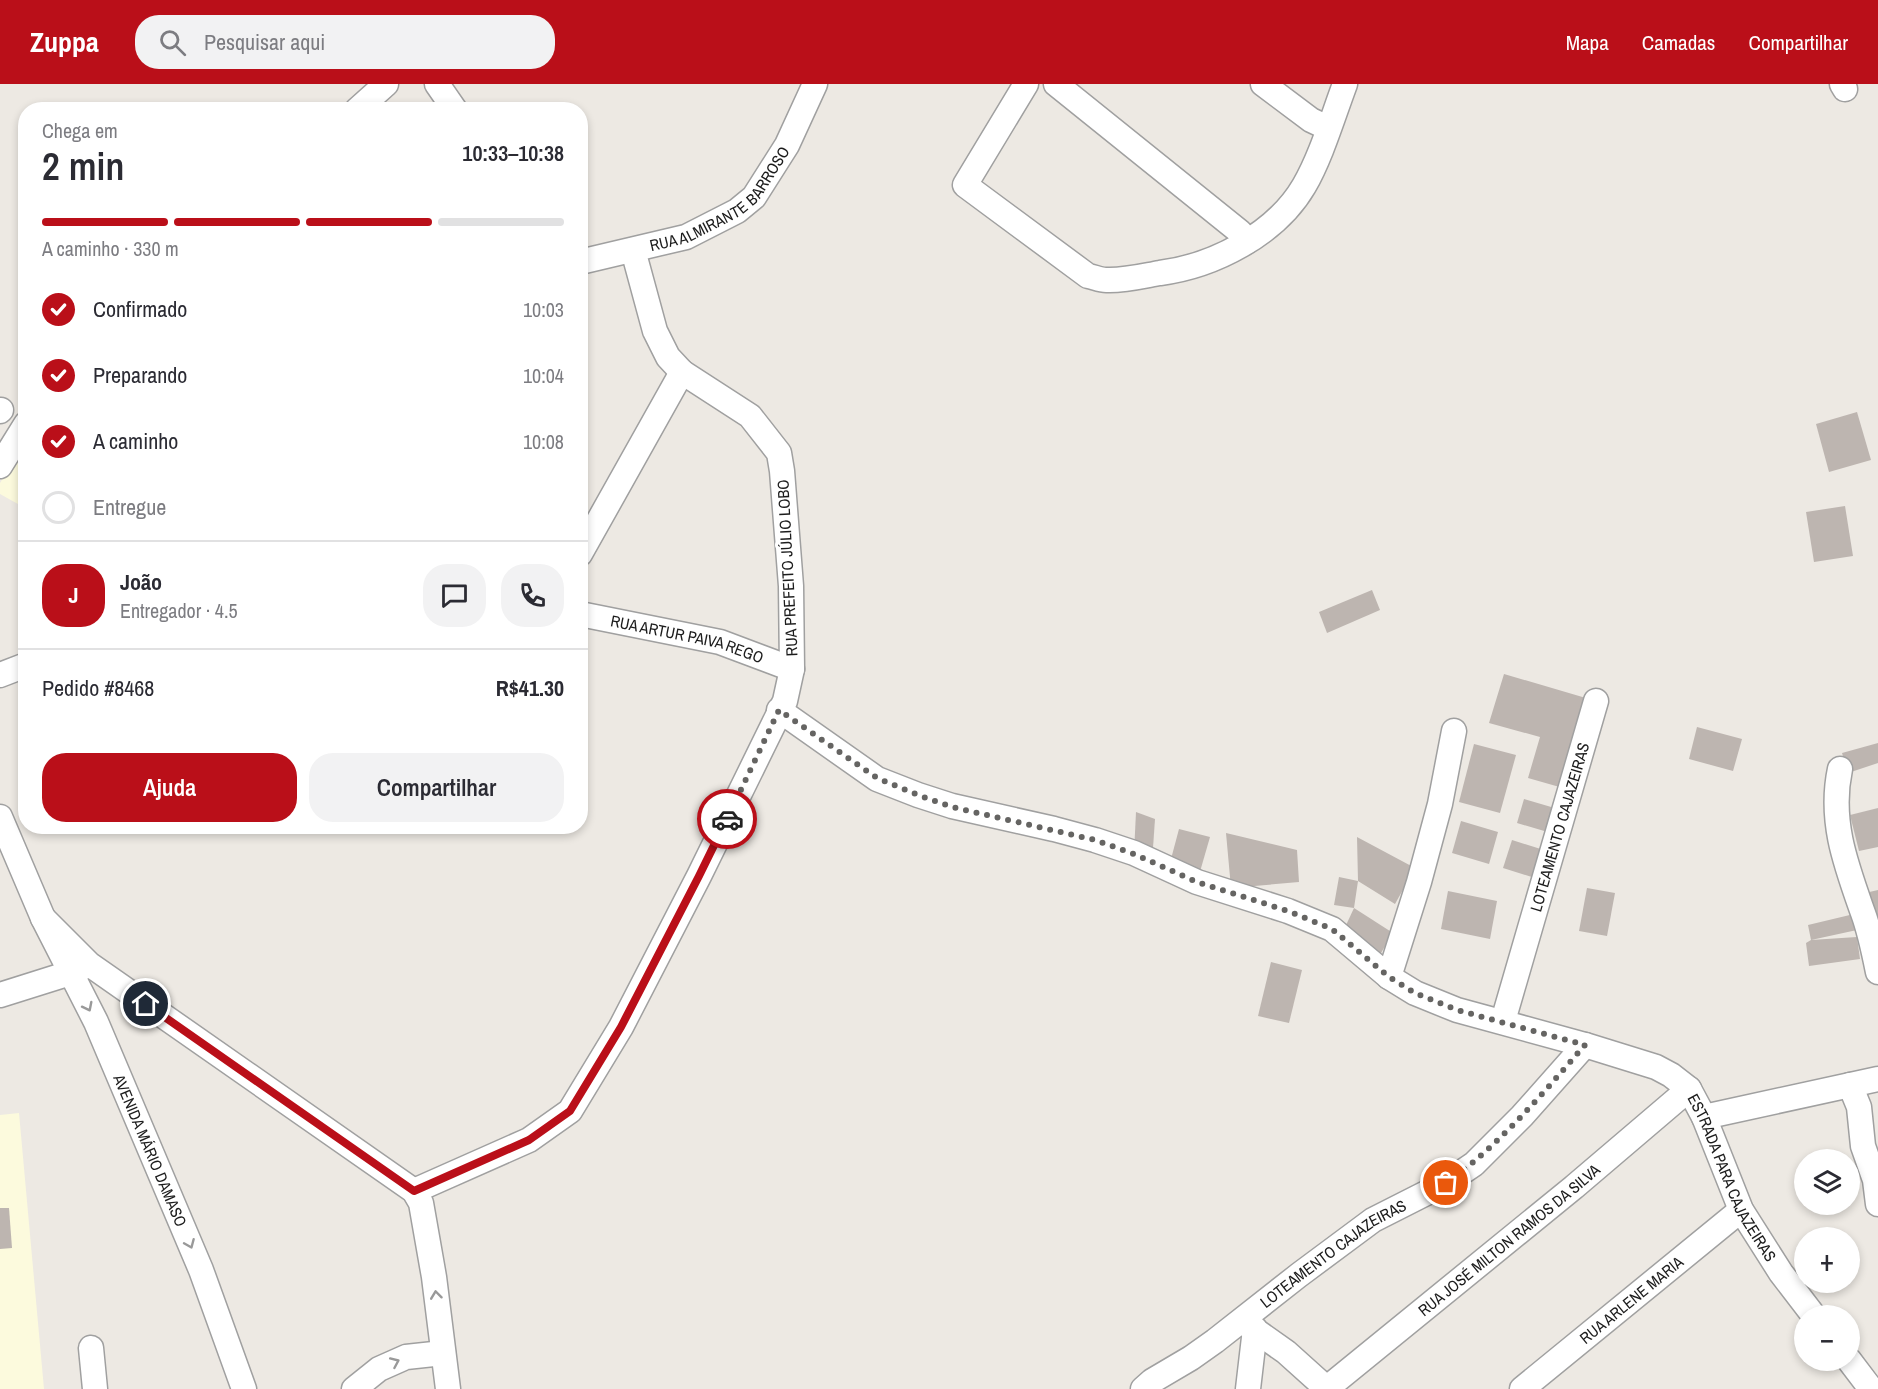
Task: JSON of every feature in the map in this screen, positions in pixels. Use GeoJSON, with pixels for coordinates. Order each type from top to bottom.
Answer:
{"type":"FeatureCollection","features":[{"type":"Feature","properties":{"kind":"street"},"geometry":{"type":"LineString","coordinates":[[366,102],[386,84]]}},
{"type":"Feature","properties":{"kind":"street"},"geometry":{"type":"LineString","coordinates":[[437,84],[449,102]]}},
{"type":"Feature","properties":{"kind":"street","name":"RUA ALMIRANTE BARROSO"},"geometry":{"type":"LineString","coordinates":[[588,260],[686,237],[737,211],[754,197],[787,144],[815,84]]}},
{"type":"Feature","properties":{"kind":"street"},"geometry":{"type":"LineString","coordinates":[[1026,84],[965,185],[1088,276],[1104,281],[1180,271],[1210,261],[1246,242],[1274,223],[1295,200],[1311,174],[1345,84]]}},
{"type":"Feature","properties":{"kind":"street"},"geometry":{"type":"LineString","coordinates":[[1056,84],[1240,232],[1246,242]]}},
{"type":"Feature","properties":{"kind":"street"},"geometry":{"type":"LineString","coordinates":[[1263,84],[1311,120],[1328,128]]}},
{"type":"Feature","properties":{"kind":"street","name":"RUA PREFEITO JÚLIO LOBO"},"geometry":{"type":"LineString","coordinates":[[414,1191],[529,1140],[570,1111],[621,1027],[699,876],[785,701],[792,669],[791,586],[779,453],[750,416],[682,372],[668,357],[655,331],[633,250]]}},
{"type":"Feature","properties":{"kind":"street"},"geometry":{"type":"LineString","coordinates":[[588,540],[682,372]]}},
{"type":"Feature","properties":{"kind":"street"},"geometry":{"type":"LineString","coordinates":[[0,466],[18,437]]}},
{"type":"Feature","properties":{"kind":"street","name":"RUA ARTUR PAIVA REGO"},"geometry":{"type":"LineString","coordinates":[[588,616],[720,642],[792,669]]}},
{"type":"Feature","properties":{"kind":"street"},"geometry":{"type":"LineString","coordinates":[[0,675],[18,667]]}},
{"type":"Feature","properties":{"kind":"street","name":"LOTEAMENTO CAJAZEIRAS"},"geometry":{"type":"LineString","coordinates":[[1503,1021],[1596,700]]}},
{"type":"Feature","properties":{"kind":"street","name":"ESTRADA PARA CAJAZEIRAS"},"geometry":{"type":"LineString","coordinates":[[779,710],[877,778],[918,795],[952,807],[1095,840],[1134,854],[1197,882],[1288,911],[1332,929],[1389,977],[1415,993],[1457,1010],[1585,1045],[1656,1067],[1671,1074],[1689,1089],[1704,1117],[1741,1210],[1781,1273],[1806,1305]]}},
{"type":"Feature","properties":{"kind":"street"},"geometry":{"type":"LineString","coordinates":[[1389,977],[1419,882],[1440,804],[1454,731]]}},
{"type":"Feature","properties":{"kind":"street"},"geometry":{"type":"LineString","coordinates":[[1840,769],[1836,787],[1839,836],[1852,885],[1872,940],[1878,972]]}},
{"type":"Feature","properties":{"kind":"street","name":"AVENIDA MÁRIO DAMASO"},"geometry":{"type":"LineString","coordinates":[[0,817],[43,918],[79,969],[96,1022],[196,1259],[244,1389]]}},
{"type":"Feature","properties":{"kind":"street"},"geometry":{"type":"LineString","coordinates":[[0,995],[79,969],[414,1191],[421,1203],[432,1267],[448,1389]]}},
{"type":"Feature","properties":{"kind":"street","name":"LOTEAMENTO CAJAZEIRAS"},"geometry":{"type":"LineString","coordinates":[[1143,1389],[1169,1370],[1248,1325],[1299,1275],[1373,1220],[1446,1183],[1474,1164],[1522,1116],[1585,1045]]}},
{"type":"Feature","properties":{"kind":"street"},"geometry":{"type":"LineString","coordinates":[[1704,1117],[1878,1079]]}},
{"type":"Feature","properties":{"kind":"street"},"geometry":{"type":"LineString","coordinates":[[1850,1085],[1859,1107],[1863,1146],[1875,1180],[1878,1204]]}},
{"type":"Feature","properties":{"kind":"street","name":"RUA JOSÉ MILTON RAMOS DA SILVA"},"geometry":{"type":"LineString","coordinates":[[1326,1389],[1689,1089]]}},
{"type":"Feature","properties":{"kind":"street","name":"RUA ARLENE MARIA"},"geometry":{"type":"LineString","coordinates":[[1522,1389],[1741,1210]]}},
{"type":"Feature","properties":{"kind":"street"},"geometry":{"type":"LineString","coordinates":[[1248,1325],[1286,1352],[1326,1389]]}},
{"type":"Feature","properties":{"kind":"street"},"geometry":{"type":"LineString","coordinates":[[1248,1325],[1248,1389]]}},
{"type":"Feature","properties":{"kind":"street"},"geometry":{"type":"LineString","coordinates":[[91,1348],[95,1389]]}},
{"type":"Feature","properties":{"kind":"street"},"geometry":{"type":"LineString","coordinates":[[354,1389],[379,1369],[406,1358],[443,1353]]}},
{"type":"Feature","properties":{"kind":"street"},"geometry":{"type":"LineString","coordinates":[[1857,1371],[1871,1389]]}},
{"type":"Feature","properties":{"kind":"shaded area"},"geometry":{"type":"Polygon","coordinates":[[[18,453],[18,504],[0,494],[0,483],[18,453]]]}},
{"type":"Feature","properties":{"kind":"shaded area"},"geometry":{"type":"Polygon","coordinates":[[[19,1113],[44,1389],[0,1389],[0,1115],[19,1113]]]}},
{"type":"Feature","properties":{"kind":"building"},"geometry":{"type":"Polygon","coordinates":[[[1857,412],[1871,460],[1829,472],[1816,424],[1857,412]]]}},
{"type":"Feature","properties":{"kind":"building"},"geometry":{"type":"Polygon","coordinates":[[[1845,506],[1853,556],[1814,562],[1806,512],[1845,506]]]}},
{"type":"Feature","properties":{"kind":"building"},"geometry":{"type":"Polygon","coordinates":[[[1372,590],[1380,610],[1327,633],[1319,612],[1372,590]]]}},
{"type":"Feature","properties":{"kind":"building"},"geometry":{"type":"Polygon","coordinates":[[[1504,674],[1596,701],[1570,790],[1528,778],[1540,737],[1489,723],[1504,674]]]}},
{"type":"Feature","properties":{"kind":"building"},"geometry":{"type":"Polygon","coordinates":[[[1697,727],[1742,739],[1733,771],[1689,759],[1697,727]]]}},
{"type":"Feature","properties":{"kind":"building"},"geometry":{"type":"Polygon","coordinates":[[[1878,743],[1878,763],[1848,773],[1842,753],[1878,743]]]}},
{"type":"Feature","properties":{"kind":"building"},"geometry":{"type":"Polygon","coordinates":[[[1474,744],[1516,755],[1500,813],[1459,802],[1474,744]]]}},
{"type":"Feature","properties":{"kind":"building"},"geometry":{"type":"Polygon","coordinates":[[[1524,799],[1558,809],[1551,833],[1517,823],[1524,799]]]}},
{"type":"Feature","properties":{"kind":"building"},"geometry":{"type":"Polygon","coordinates":[[[1878,808],[1878,847],[1859,851],[1850,815],[1878,808]]]}},
{"type":"Feature","properties":{"kind":"building"},"geometry":{"type":"Polygon","coordinates":[[[1136,812],[1155,819],[1153,848],[1134,853],[1136,812]]]}},
{"type":"Feature","properties":{"kind":"building"},"geometry":{"type":"Polygon","coordinates":[[[1461,821],[1498,832],[1489,864],[1452,853],[1461,821]]]}},
{"type":"Feature","properties":{"kind":"building"},"geometry":{"type":"Polygon","coordinates":[[[1179,829],[1210,837],[1197,882],[1167,874],[1179,829]]]}},
{"type":"Feature","properties":{"kind":"building"},"geometry":{"type":"Polygon","coordinates":[[[1226,833],[1297,850],[1299,882],[1231,888],[1226,833]]]}},
{"type":"Feature","properties":{"kind":"building"},"geometry":{"type":"Polygon","coordinates":[[[1357,837],[1415,868],[1395,904],[1358,881],[1357,837]]]}},
{"type":"Feature","properties":{"kind":"building"},"geometry":{"type":"Polygon","coordinates":[[[1512,840],[1547,851],[1538,879],[1503,868],[1512,840]]]}},
{"type":"Feature","properties":{"kind":"building"},"geometry":{"type":"Polygon","coordinates":[[[1339,877],[1358,881],[1354,908],[1334,905],[1339,877]]]}},
{"type":"Feature","properties":{"kind":"building"},"geometry":{"type":"Polygon","coordinates":[[[1587,888],[1615,893],[1607,936],[1579,931],[1587,888]]]}},
{"type":"Feature","properties":{"kind":"building"},"geometry":{"type":"Polygon","coordinates":[[[1878,890],[1878,916],[1872,918],[1865,893],[1878,890]]]}},
{"type":"Feature","properties":{"kind":"building"},"geometry":{"type":"Polygon","coordinates":[[[1448,891],[1497,901],[1490,939],[1441,929],[1448,891]]]}},
{"type":"Feature","properties":{"kind":"building"},"geometry":{"type":"Polygon","coordinates":[[[1354,908],[1393,933],[1378,958],[1341,936],[1354,908]]]}},
{"type":"Feature","properties":{"kind":"building"},"geometry":{"type":"Polygon","coordinates":[[[1854,914],[1857,930],[1811,940],[1808,925],[1854,914]]]}},
{"type":"Feature","properties":{"kind":"building"},"geometry":{"type":"Polygon","coordinates":[[[1857,937],[1860,959],[1809,966],[1806,943],[1811,940],[1857,937]]]}},
{"type":"Feature","properties":{"kind":"building"},"geometry":{"type":"Polygon","coordinates":[[[1271,962],[1302,970],[1289,1023],[1258,1016],[1271,962]]]}},
{"type":"Feature","properties":{"kind":"building"},"geometry":{"type":"Polygon","coordinates":[[[0,1208],[9,1208],[12,1248],[0,1249],[0,1208]]]}},
{"type":"Feature","properties":{"kind":"way so far"},"geometry":{"type":"LineString","coordinates":[[727,819],[779,710],[877,778],[952,807],[1095,840],[1134,854],[1197,882],[1288,911],[1332,929],[1389,977],[1415,993],[1457,1010],[1585,1045],[1522,1116],[1474,1164],[1446,1183]]}},
{"type":"Feature","properties":{"kind":"route"},"geometry":{"type":"LineString","coordinates":[[146,1004],[414,1191],[529,1140],[570,1111],[621,1027],[727,819]]}}]}
